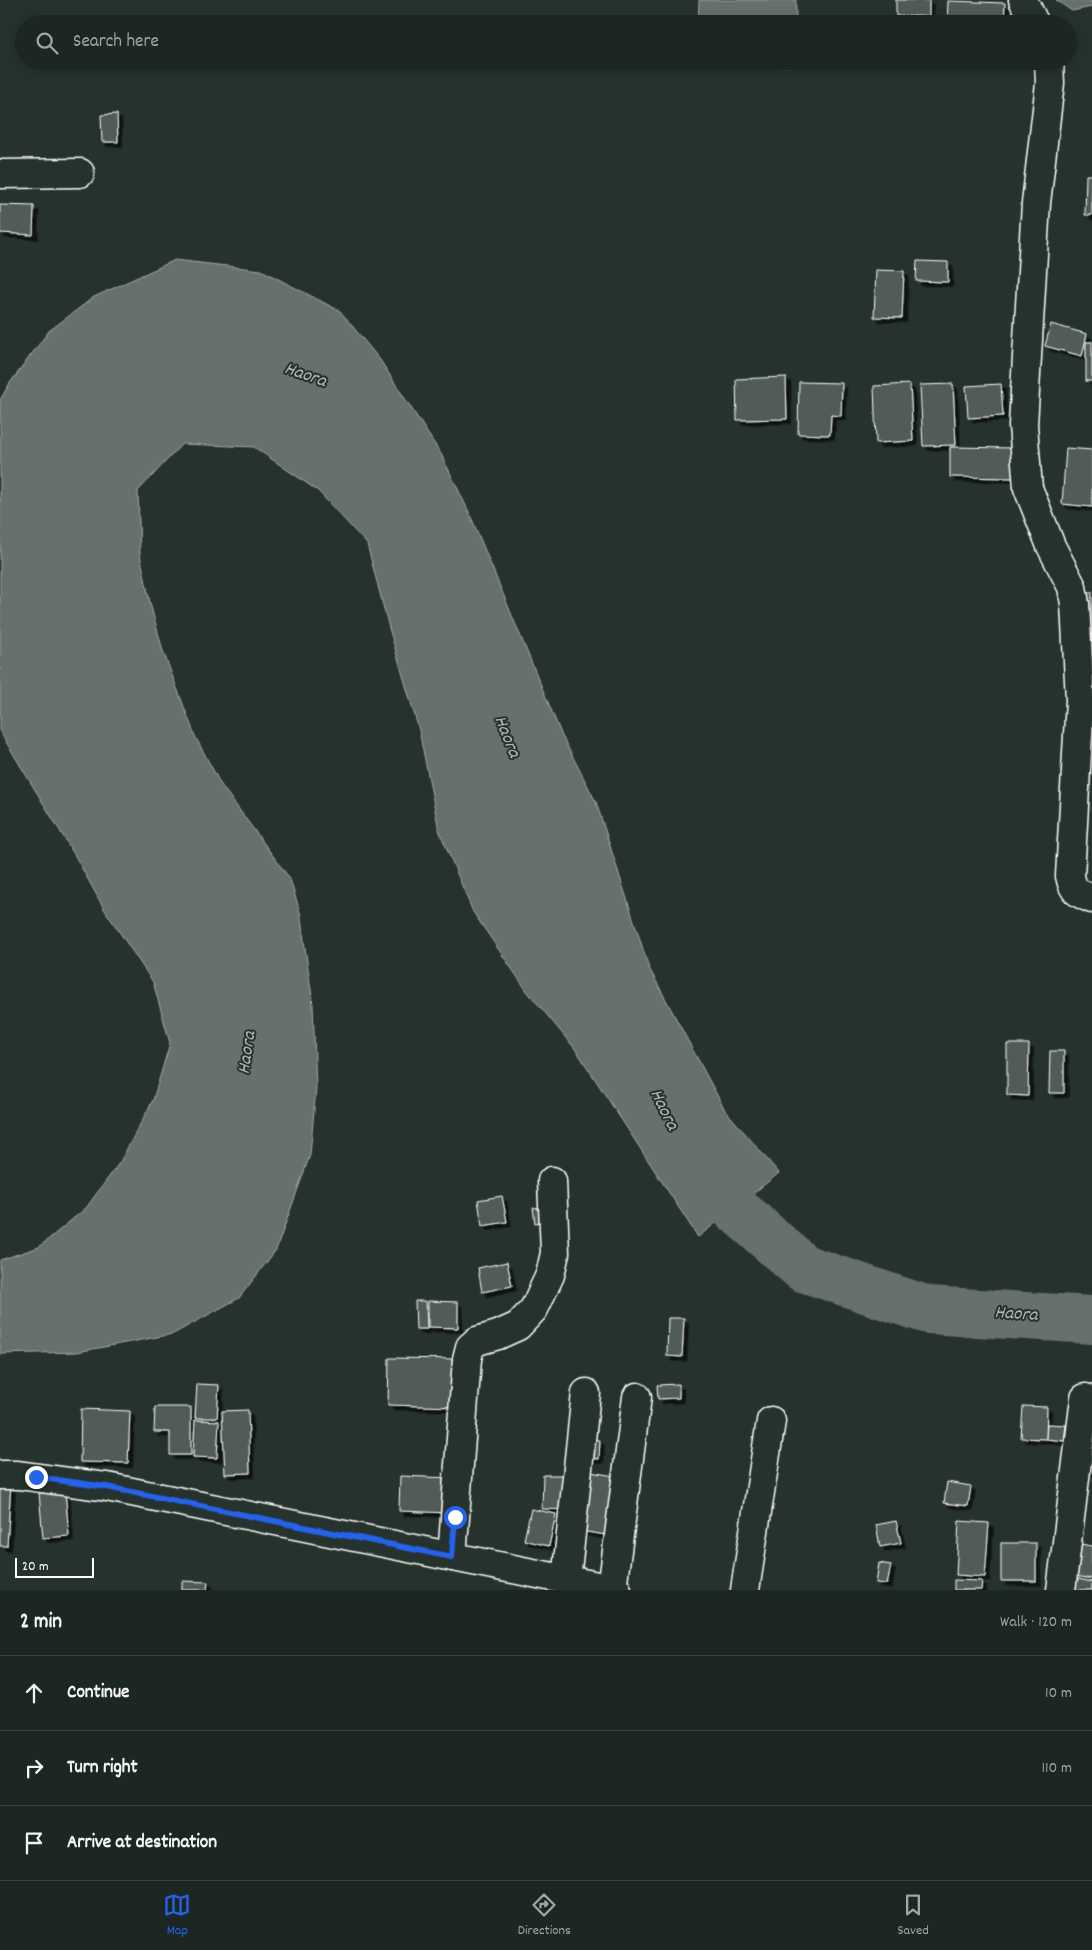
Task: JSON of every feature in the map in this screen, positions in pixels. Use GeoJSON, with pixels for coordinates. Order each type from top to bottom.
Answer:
{"type":"FeatureCollection","features":[{"type":"Feature","properties":{"kind":"street"},"geometry":{"type":"LineString","coordinates":[[1023,0],[1030,15]]}},
{"type":"Feature","properties":{"kind":"street"},"geometry":{"type":"LineString","coordinates":[[1050,70],[1036,203],[1023,425],[1028,488],[1051,546],[1072,587],[1075,604],[1080,700],[1070,876],[1072,887],[1080,894],[1092,898]]}},
{"type":"Feature","properties":{"kind":"street"},"geometry":{"type":"LineString","coordinates":[[0,174],[80,173]]}},
{"type":"Feature","properties":{"kind":"street"},"geometry":{"type":"LineString","coordinates":[[452,1557],[467,1359],[470,1347],[477,1341],[498,1335],[518,1326],[534,1309],[550,1275],[555,1253],[552,1181]]}},
{"type":"Feature","properties":{"kind":"street"},"geometry":{"type":"LineString","coordinates":[[574,1584],[586,1393]]}},
{"type":"Feature","properties":{"kind":"street"},"geometry":{"type":"LineString","coordinates":[[0,1475],[18,1475],[107,1487],[452,1557],[574,1584],[614,1589],[637,1397]]}},
{"type":"Feature","properties":{"kind":"street"},"geometry":{"type":"LineString","coordinates":[[1061,1590],[1085,1398]]}},
{"type":"Feature","properties":{"kind":"street"},"geometry":{"type":"LineString","coordinates":[[745,1590],[771,1421]]}},
{"type":"Feature","properties":{"kind":"water"},"geometry":{"type":"Polygon","coordinates":[[[699,0],[796,0],[796,15],[698,15],[699,0]]]}},
{"type":"Feature","properties":{"kind":"water"},"geometry":{"type":"Polygon","coordinates":[[[1056,0],[1092,0],[1092,7],[1072,11],[1056,0]]]}},
{"type":"Feature","properties":{"kind":"water"},"geometry":{"type":"Polygon","coordinates":[[[175,260],[261,270],[340,311],[380,360],[441,454],[469,512],[562,736],[596,802],[649,968],[725,1110],[779,1173],[698,1237],[576,1050],[527,991],[473,912],[439,830],[419,730],[367,544],[318,491],[254,447],[182,444],[138,491],[140,554],[150,603],[163,651],[195,736],[221,785],[290,879],[300,912],[313,1004],[316,1088],[310,1155],[276,1250],[239,1298],[173,1334],[77,1352],[0,1354],[0,1260],[39,1247],[86,1208],[120,1162],[153,1100],[170,1043],[153,982],[106,912],[74,854],[0,732],[0,400],[10,383],[49,331],[94,297],[175,260]]]}},
{"type":"Feature","properties":{"kind":"building"},"geometry":{"type":"Polygon","coordinates":[[[896,0],[929,0],[929,15],[896,15],[896,0]]]}},
{"type":"Feature","properties":{"kind":"building"},"geometry":{"type":"Polygon","coordinates":[[[948,1],[1005,3],[1004,15],[947,15],[948,1]]]}},
{"type":"Feature","properties":{"kind":"building"},"geometry":{"type":"Polygon","coordinates":[[[117,114],[118,142],[102,142],[101,115],[117,114]]]}},
{"type":"Feature","properties":{"kind":"building"},"geometry":{"type":"Polygon","coordinates":[[[1086,175],[1092,175],[1092,215],[1085,215],[1086,175]]]}},
{"type":"Feature","properties":{"kind":"building"},"geometry":{"type":"Polygon","coordinates":[[[0,205],[34,206],[33,235],[0,233],[0,205]]]}},
{"type":"Feature","properties":{"kind":"building"},"geometry":{"type":"Polygon","coordinates":[[[917,261],[948,262],[948,282],[916,281],[917,261]]]}},
{"type":"Feature","properties":{"kind":"building"},"geometry":{"type":"Polygon","coordinates":[[[876,270],[904,271],[902,318],[874,317],[876,270]]]}},
{"type":"Feature","properties":{"kind":"building"},"geometry":{"type":"Polygon","coordinates":[[[1051,324],[1087,334],[1082,356],[1045,346],[1051,324]]]}},
{"type":"Feature","properties":{"kind":"building"},"geometry":{"type":"Polygon","coordinates":[[[1086,342],[1092,342],[1092,381],[1086,381],[1086,342]]]}},
{"type":"Feature","properties":{"kind":"building"},"geometry":{"type":"Polygon","coordinates":[[[786,377],[787,419],[737,420],[736,379],[786,377]]]}},
{"type":"Feature","properties":{"kind":"building"},"geometry":{"type":"Polygon","coordinates":[[[799,382],[842,383],[841,416],[831,415],[830,435],[798,434],[799,382]]]}},
{"type":"Feature","properties":{"kind":"building"},"geometry":{"type":"Polygon","coordinates":[[[910,384],[913,441],[876,443],[874,386],[910,384]]]}},
{"type":"Feature","properties":{"kind":"building"},"geometry":{"type":"Polygon","coordinates":[[[953,384],[956,445],[923,446],[920,385],[953,384]]]}},
{"type":"Feature","properties":{"kind":"building"},"geometry":{"type":"Polygon","coordinates":[[[1001,384],[1003,416],[968,418],[966,386],[1001,384]]]}},
{"type":"Feature","properties":{"kind":"building"},"geometry":{"type":"Polygon","coordinates":[[[950,447],[1015,448],[1015,478],[950,477],[950,447]]]}},
{"type":"Feature","properties":{"kind":"building"},"geometry":{"type":"Polygon","coordinates":[[[1066,448],[1092,450],[1092,507],[1062,504],[1066,448]]]}},
{"type":"Feature","properties":{"kind":"building"},"geometry":{"type":"Polygon","coordinates":[[[1086,592],[1092,592],[1092,643],[1084,643],[1086,592]]]}},
{"type":"Feature","properties":{"kind":"building"},"geometry":{"type":"Polygon","coordinates":[[[1007,1044],[1029,1044],[1028,1096],[1007,1095],[1007,1044]]]}},
{"type":"Feature","properties":{"kind":"building"},"geometry":{"type":"Polygon","coordinates":[[[1050,1051],[1064,1051],[1064,1093],[1049,1093],[1050,1051]]]}},
{"type":"Feature","properties":{"kind":"building"},"geometry":{"type":"Polygon","coordinates":[[[502,1196],[507,1222],[482,1226],[478,1200],[502,1196]]]}},
{"type":"Feature","properties":{"kind":"building"},"geometry":{"type":"Polygon","coordinates":[[[553,1206],[555,1220],[535,1223],[533,1208],[553,1206]]]}},
{"type":"Feature","properties":{"kind":"building"},"geometry":{"type":"Polygon","coordinates":[[[507,1262],[512,1286],[482,1292],[478,1268],[507,1262]]]}},
{"type":"Feature","properties":{"kind":"building"},"geometry":{"type":"Polygon","coordinates":[[[415,1301],[426,1301],[427,1329],[416,1329],[415,1301]]]}},
{"type":"Feature","properties":{"kind":"building"},"geometry":{"type":"Polygon","coordinates":[[[428,1301],[458,1302],[458,1328],[428,1327],[428,1301]]]}},
{"type":"Feature","properties":{"kind":"building"},"geometry":{"type":"Polygon","coordinates":[[[668,1318],[684,1318],[682,1357],[667,1356],[668,1318]]]}},
{"type":"Feature","properties":{"kind":"building"},"geometry":{"type":"Polygon","coordinates":[[[389,1358],[459,1359],[458,1407],[388,1405],[389,1358]]]}},
{"type":"Feature","properties":{"kind":"building"},"geometry":{"type":"Polygon","coordinates":[[[197,1384],[219,1385],[217,1418],[195,1418],[197,1384]]]}},
{"type":"Feature","properties":{"kind":"building"},"geometry":{"type":"Polygon","coordinates":[[[679,1384],[679,1398],[658,1399],[657,1385],[679,1384]]]}},
{"type":"Feature","properties":{"kind":"building"},"geometry":{"type":"Polygon","coordinates":[[[1023,1406],[1047,1407],[1046,1439],[1021,1438],[1023,1406]]]}},
{"type":"Feature","properties":{"kind":"building"},"geometry":{"type":"Polygon","coordinates":[[[155,1407],[191,1407],[191,1455],[170,1455],[170,1432],[154,1432],[155,1407]]]}},
{"type":"Feature","properties":{"kind":"building"},"geometry":{"type":"Polygon","coordinates":[[[81,1409],[130,1411],[128,1463],[80,1462],[81,1409]]]}},
{"type":"Feature","properties":{"kind":"building"},"geometry":{"type":"Polygon","coordinates":[[[248,1410],[250,1473],[225,1474],[222,1411],[248,1410]]]}},
{"type":"Feature","properties":{"kind":"building"},"geometry":{"type":"Polygon","coordinates":[[[195,1420],[219,1421],[217,1458],[193,1457],[195,1420]]]}},
{"type":"Feature","properties":{"kind":"building"},"geometry":{"type":"Polygon","coordinates":[[[1047,1424],[1066,1425],[1064,1441],[1046,1439],[1047,1424]]]}},
{"type":"Feature","properties":{"kind":"building"},"geometry":{"type":"Polygon","coordinates":[[[584,1439],[600,1440],[599,1459],[583,1458],[584,1439]]]}},
{"type":"Feature","properties":{"kind":"building"},"geometry":{"type":"Polygon","coordinates":[[[584,1471],[615,1476],[606,1535],[574,1530],[584,1471]]]}},
{"type":"Feature","properties":{"kind":"building"},"geometry":{"type":"Polygon","coordinates":[[[543,1475],[574,1475],[573,1510],[542,1509],[543,1475]]]}},
{"type":"Feature","properties":{"kind":"building"},"geometry":{"type":"Polygon","coordinates":[[[400,1476],[451,1478],[450,1513],[399,1511],[400,1476]]]}},
{"type":"Feature","properties":{"kind":"building"},"geometry":{"type":"Polygon","coordinates":[[[947,1482],[971,1486],[968,1506],[944,1503],[947,1482]]]}},
{"type":"Feature","properties":{"kind":"building"},"geometry":{"type":"Polygon","coordinates":[[[0,1483],[11,1483],[7,1546],[0,1546],[0,1483]]]}},
{"type":"Feature","properties":{"kind":"building"},"geometry":{"type":"Polygon","coordinates":[[[65,1491],[69,1536],[43,1538],[39,1493],[65,1491]]]}},
{"type":"Feature","properties":{"kind":"building"},"geometry":{"type":"Polygon","coordinates":[[[531,1509],[556,1514],[549,1546],[524,1540],[531,1509]]]}},
{"type":"Feature","properties":{"kind":"building"},"geometry":{"type":"Polygon","coordinates":[[[896,1521],[901,1543],[880,1547],[876,1525],[896,1521]]]}},
{"type":"Feature","properties":{"kind":"building"},"geometry":{"type":"Polygon","coordinates":[[[959,1521],[989,1523],[985,1577],[956,1575],[959,1521]]]}},
{"type":"Feature","properties":{"kind":"building"},"geometry":{"type":"Polygon","coordinates":[[[1001,1543],[1036,1543],[1036,1581],[1001,1581],[1001,1543]]]}},
{"type":"Feature","properties":{"kind":"building"},"geometry":{"type":"Polygon","coordinates":[[[1075,1543],[1092,1546],[1092,1579],[1070,1575],[1075,1543]]]}},
{"type":"Feature","properties":{"kind":"building"},"geometry":{"type":"Polygon","coordinates":[[[879,1563],[891,1565],[887,1584],[876,1583],[879,1563]]]}},
{"type":"Feature","properties":{"kind":"building"},"geometry":{"type":"Polygon","coordinates":[[[1074,1578],[1092,1582],[1092,1590],[1071,1590],[1074,1578]]]}},
{"type":"Feature","properties":{"kind":"building"},"geometry":{"type":"Polygon","coordinates":[[[954,1580],[982,1581],[981,1590],[954,1590],[954,1580]]]}},
{"type":"Feature","properties":{"kind":"building"},"geometry":{"type":"Polygon","coordinates":[[[182,1581],[208,1582],[207,1590],[182,1590],[182,1581]]]}},
{"type":"Feature","properties":{"kind":"waterway","name":"Haora"},"geometry":{"type":"LineString","coordinates":[[689,1160],[700,1178],[803,1268],[928,1310],[1092,1320]]}},
{"type":"Feature","properties":{"kind":"route"},"geometry":{"type":"LineString","coordinates":[[36,1477],[107,1487],[452,1557],[455,1517]]}}]}
